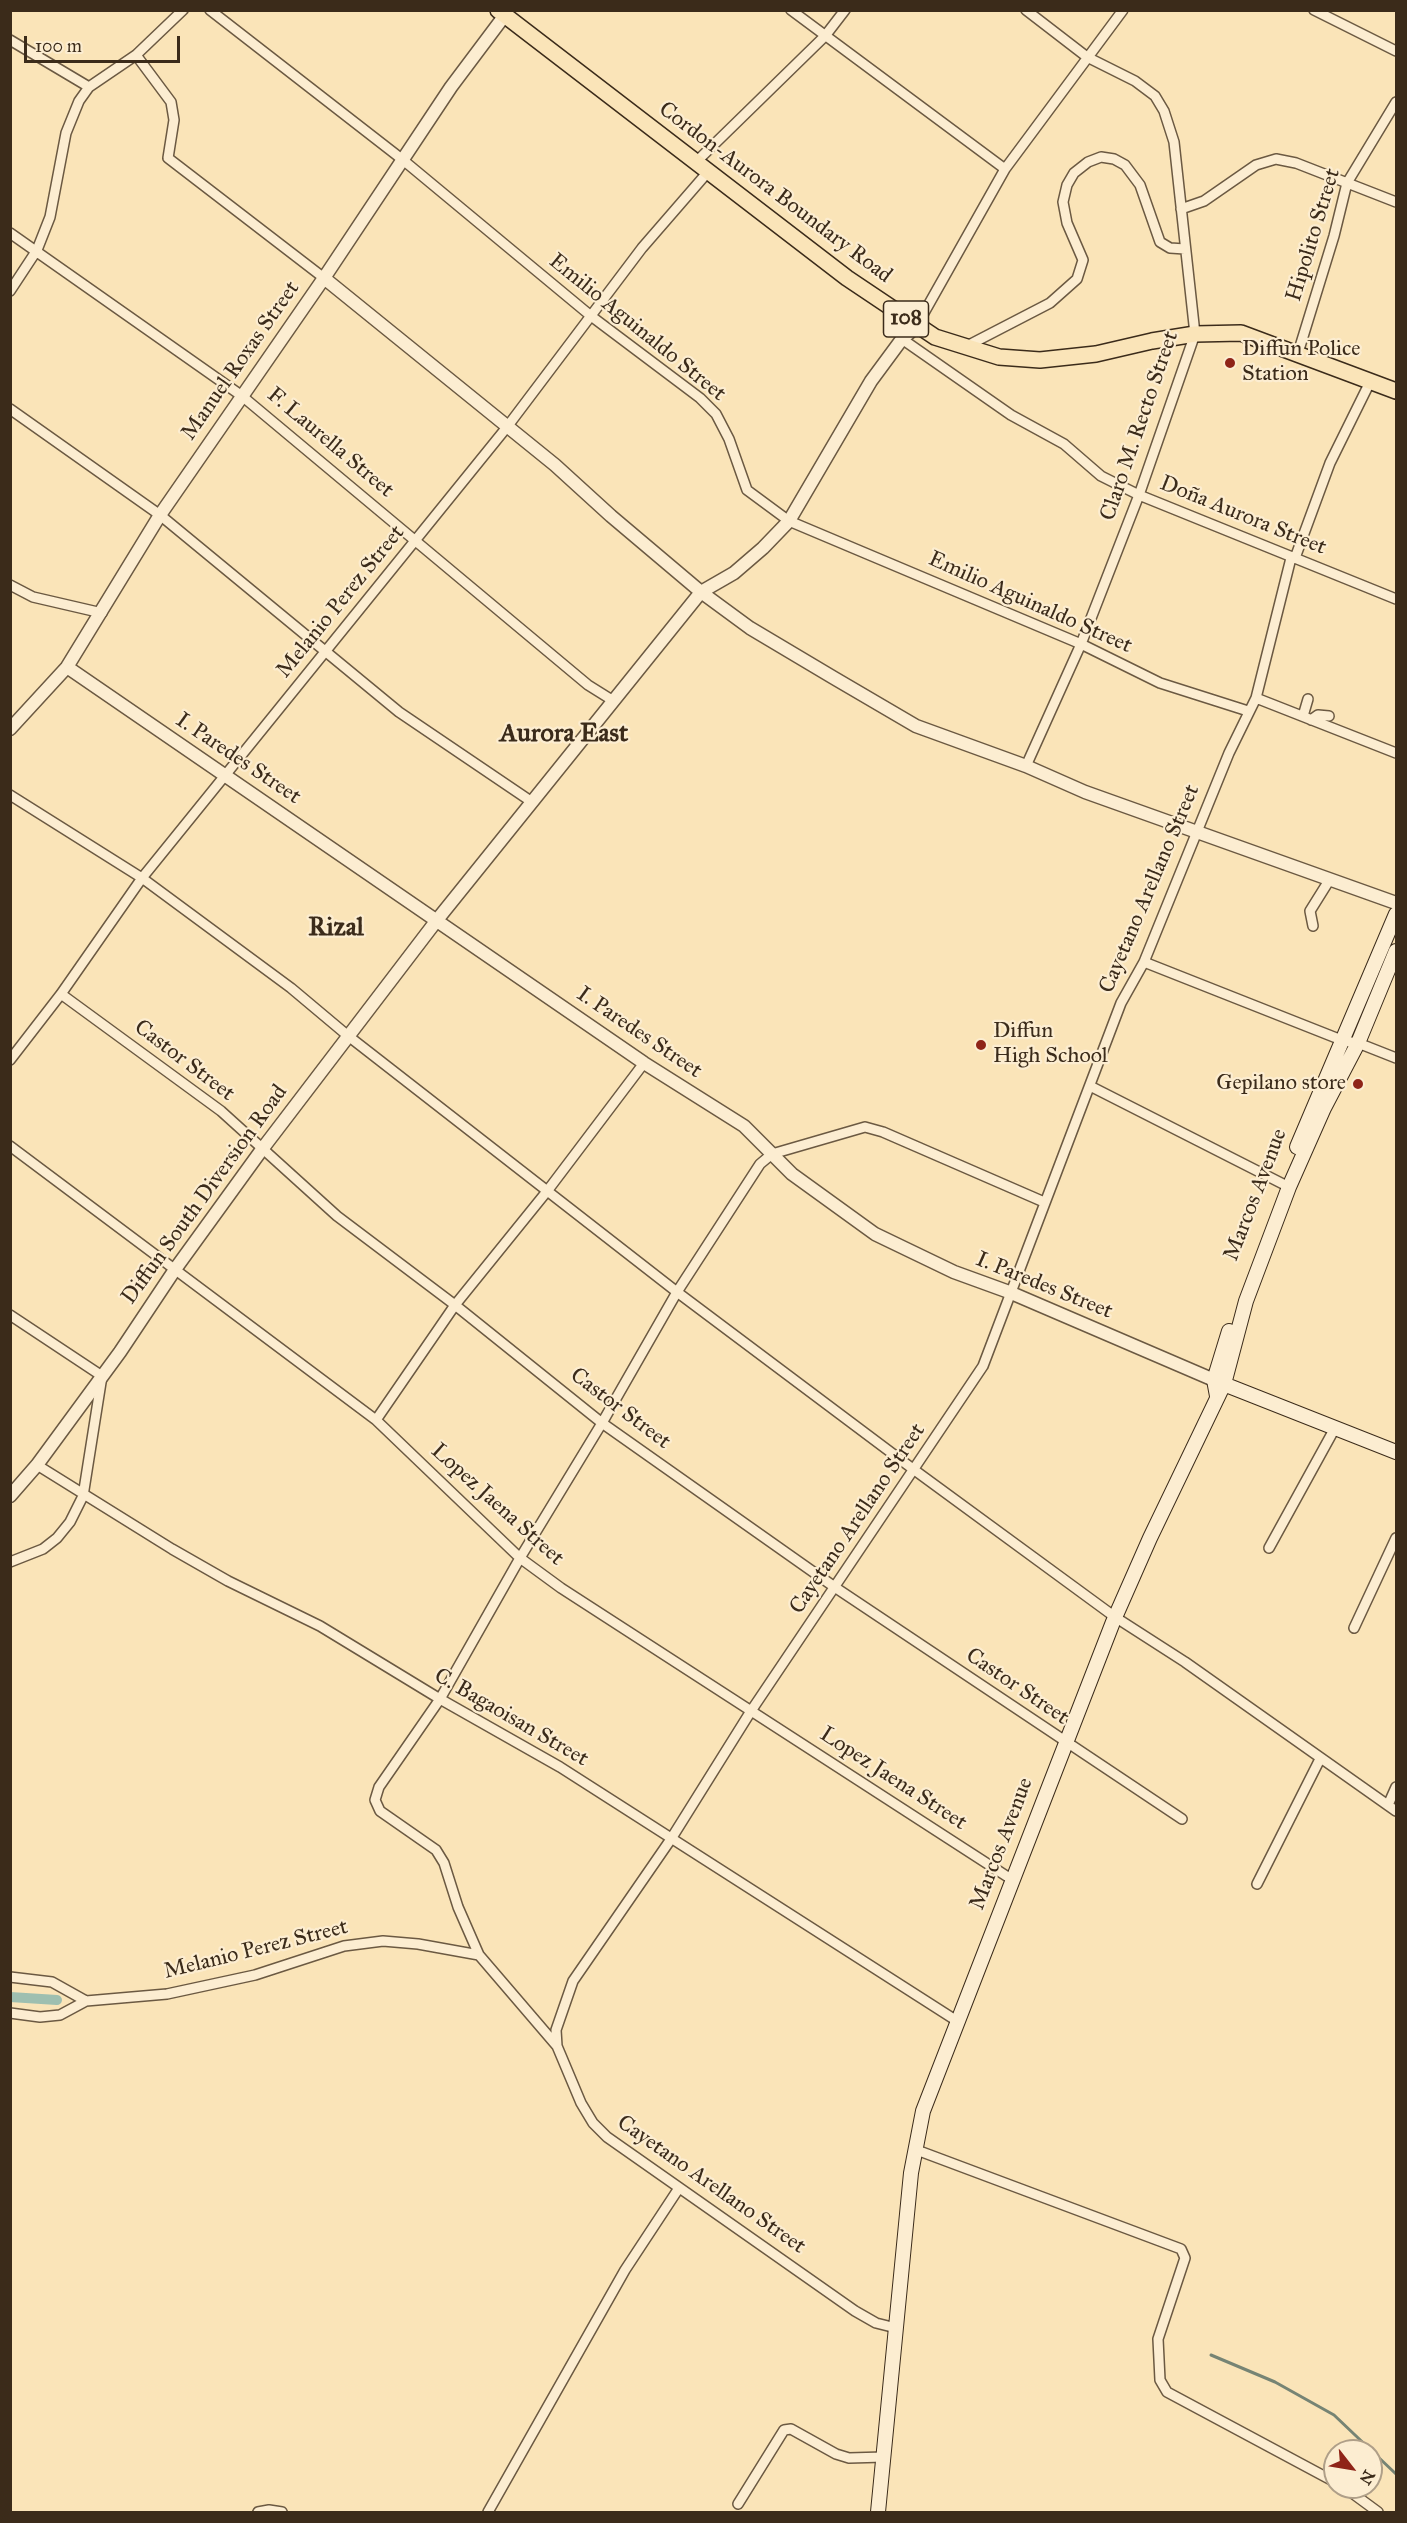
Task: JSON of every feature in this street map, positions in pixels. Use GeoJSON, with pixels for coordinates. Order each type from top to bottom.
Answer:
{"type":"FeatureCollection","features":[{"type":"Feature","properties":{"kind":"main road","name":"Cordon-Aurora Boundary Road"},"geometry":{"type":"LineString","coordinates":[[501,13],[701,168],[916,327],[965,347],[999,357],[1040,360],[1096,354],[1196,334],[1241,333],[1396,391]]}},
{"type":"Feature","properties":{"kind":"main road","name":"Marcos Avenue"},"geometry":{"type":"LineString","coordinates":[[878,2512],[914,2149],[923,2111],[1011,1879],[1115,1617],[1218,1387],[1286,1185],[1324,1108],[1351,1042],[1396,914]]}},
{"type":"Feature","properties":{"kind":"main road","name":"Marcos Avenue"},"geometry":{"type":"LineString","coordinates":[[1351,1042],[1396,951]]}},
{"type":"Feature","properties":{"kind":"main road"},"geometry":{"type":"LineString","coordinates":[[1218,1387],[1396,1452]]}},
{"type":"Feature","properties":{"kind":"street"},"geometry":{"type":"LineString","coordinates":[[10,291],[37,250],[53,206],[71,116],[89,87],[136,55],[183,10]]}},
{"type":"Feature","properties":{"kind":"street","name":"Emilio Aguinaldo Street"},"geometry":{"type":"LineString","coordinates":[[210,10],[403,160],[591,316],[700,398],[716,414],[729,439],[747,490],[789,521],[1081,644],[1160,683],[1248,711]]}},
{"type":"Feature","properties":{"kind":"street"},"geometry":{"type":"LineString","coordinates":[[790,10],[1005,170]]}},
{"type":"Feature","properties":{"kind":"street","name":"Melanio Perez Street"},"geometry":{"type":"LineString","coordinates":[[10,1060],[61,994],[142,878],[507,427],[701,168],[825,36],[845,10]]}},
{"type":"Feature","properties":{"kind":"street","name":"Claro M. Recto Street"},"geometry":{"type":"LineString","coordinates":[[1026,10],[1087,57],[1135,81],[1155,96],[1164,111],[1174,142],[1196,334],[1139,495],[1081,644],[1026,766]]}},
{"type":"Feature","properties":{"kind":"street"},"geometry":{"type":"LineString","coordinates":[[701,592],[734,573],[789,521],[857,403],[902,339],[916,327],[1005,170],[1122,10]]}},
{"type":"Feature","properties":{"kind":"street"},"geometry":{"type":"LineString","coordinates":[[1314,10],[1396,51]]}},
{"type":"Feature","properties":{"kind":"street","name":"Manuel Roxas Street"},"geometry":{"type":"LineString","coordinates":[[10,729],[67,666],[102,613],[160,515],[324,278],[501,13]]}},
{"type":"Feature","properties":{"kind":"street"},"geometry":{"type":"LineString","coordinates":[[10,40],[89,87]]}},
{"type":"Feature","properties":{"kind":"street"},"geometry":{"type":"LineString","coordinates":[[136,55],[171,102],[174,120],[168,158],[324,278],[555,465],[701,592],[750,628],[915,726],[1026,766],[1085,792],[1396,903]]}},
{"type":"Feature","properties":{"kind":"street","name":"Hipolito Street"},"geometry":{"type":"LineString","coordinates":[[1298,353],[1334,236],[1347,183],[1396,102]]}},
{"type":"Feature","properties":{"kind":"street"},"geometry":{"type":"LineString","coordinates":[[965,347],[1050,303],[1077,279],[1083,260],[1067,223],[1064,202],[1067,185],[1074,172],[1088,162],[1101,157],[1114,159],[1125,165],[1140,185],[1160,242],[1170,248],[1185,249]]}},
{"type":"Feature","properties":{"kind":"street"},"geometry":{"type":"LineString","coordinates":[[1181,209],[1204,201],[1256,165],[1276,159],[1296,163],[1396,202]]}},
{"type":"Feature","properties":{"kind":"street","name":"F. Laurella Street"},"geometry":{"type":"LineString","coordinates":[[10,233],[242,396],[588,685],[612,700]]}},
{"type":"Feature","properties":{"kind":"street","name":"Doña Aurora Street"},"geometry":{"type":"LineString","coordinates":[[902,339],[1011,415],[1064,444],[1101,476],[1139,495],[1396,599]]}},
{"type":"Feature","properties":{"kind":"street","name":"Cayetano Arellano Street"},"geometry":{"type":"LineString","coordinates":[[896,2328],[876,2323],[855,2311],[607,2137],[592,2123],[557,2046],[556,2030],[573,1982],[671,1839],[751,1712],[983,1366],[1009,1292],[1121,1003],[1144,962],[1248,711],[1256,698],[1293,558],[1330,463],[1371,380]]}},
{"type":"Feature","properties":{"kind":"street"},"geometry":{"type":"LineString","coordinates":[[10,409],[160,515],[399,712],[532,802]]}},
{"type":"Feature","properties":{"kind":"street"},"geometry":{"type":"LineString","coordinates":[[10,585],[33,597],[102,613]]}},
{"type":"Feature","properties":{"kind":"street","name":"Diffun South Diversion Road"},"geometry":{"type":"LineString","coordinates":[[10,1496],[37,1465],[102,1376],[176,1268],[347,1035],[612,700],[701,592]]}},
{"type":"Feature","properties":{"kind":"street","name":"I. Paredes Street"},"geometry":{"type":"LineString","coordinates":[[67,666],[644,1063],[744,1126],[792,1174],[875,1234],[954,1272],[1009,1292],[1218,1387]]}},
{"type":"Feature","properties":{"kind":"street"},"geometry":{"type":"LineString","coordinates":[[1256,698],[1396,753]]}},
{"type":"Feature","properties":{"kind":"street"},"geometry":{"type":"LineString","coordinates":[[1307,718],[1308,699]]}},
{"type":"Feature","properties":{"kind":"street"},"geometry":{"type":"LineString","coordinates":[[1307,718],[1317,715],[1329,716]]}},
{"type":"Feature","properties":{"kind":"street"},"geometry":{"type":"LineString","coordinates":[[10,795],[142,878],[291,988],[347,1035],[677,1292],[914,1469],[1115,1617],[1185,1662],[1396,1811]]}},
{"type":"Feature","properties":{"kind":"street"},"geometry":{"type":"LineString","coordinates":[[1312,926],[1310,911],[1330,879]]}},
{"type":"Feature","properties":{"kind":"street"},"geometry":{"type":"LineString","coordinates":[[1144,962],[1396,1058]]}},
{"type":"Feature","properties":{"kind":"street","name":"Castor Street"},"geometry":{"type":"LineString","coordinates":[[61,994],[221,1112],[337,1216],[455,1305],[602,1423],[836,1587],[1065,1743],[1182,1819]]}},
{"type":"Feature","properties":{"kind":"street"},"geometry":{"type":"LineString","coordinates":[[376,1420],[455,1305],[548,1190],[644,1063]]}},
{"type":"Feature","properties":{"kind":"street"},"geometry":{"type":"LineString","coordinates":[[1090,1086],[1286,1185]]}},
{"type":"Feature","properties":{"kind":"street"},"geometry":{"type":"LineString","coordinates":[[557,2046],[479,1955],[458,1907],[447,1871],[436,1850],[380,1811],[375,1800],[379,1787],[440,1699],[520,1558],[602,1423],[677,1292],[760,1164],[772,1154],[865,1126],[884,1132],[1044,1202]]}},
{"type":"Feature","properties":{"kind":"street","name":"Lopez Jaena Street"},"geometry":{"type":"LineString","coordinates":[[10,1146],[176,1268],[376,1420],[520,1558],[561,1588],[1011,1879]]}},
{"type":"Feature","properties":{"kind":"street"},"geometry":{"type":"LineString","coordinates":[[10,1315],[102,1376],[83,1496],[70,1522],[57,1538],[43,1549],[10,1562]]}},
{"type":"Feature","properties":{"kind":"street"},"geometry":{"type":"LineString","coordinates":[[1269,1548],[1335,1428]]}},
{"type":"Feature","properties":{"kind":"street","name":"C. Bagaoisan Street"},"geometry":{"type":"LineString","coordinates":[[37,1465],[83,1496],[228,1581],[320,1626],[440,1699],[560,1767],[957,2021]]}},
{"type":"Feature","properties":{"kind":"street"},"geometry":{"type":"LineString","coordinates":[[1354,1628],[1396,1538]]}},
{"type":"Feature","properties":{"kind":"street"},"geometry":{"type":"LineString","coordinates":[[1257,1884],[1320,1759]]}},
{"type":"Feature","properties":{"kind":"street"},"geometry":{"type":"LineString","coordinates":[[1388,1805],[1396,1787]]}},
{"type":"Feature","properties":{"kind":"street","name":"Melanio Perez Street"},"geometry":{"type":"LineString","coordinates":[[86,2001],[167,1994],[255,1975],[344,1946],[383,1941],[418,1944],[479,1955]]}},
{"type":"Feature","properties":{"kind":"street"},"geometry":{"type":"LineString","coordinates":[[10,1977],[39,1978],[52,1982],[86,2001]]}},
{"type":"Feature","properties":{"kind":"street"},"geometry":{"type":"LineString","coordinates":[[10,2013],[40,2017],[60,2015],[86,2001]]}},
{"type":"Feature","properties":{"kind":"street"},"geometry":{"type":"LineString","coordinates":[[914,2149],[1181,2249],[1185,2258],[1158,2339],[1159,2373],[1167,2392],[1323,2476]]}},
{"type":"Feature","properties":{"kind":"street"},"geometry":{"type":"LineString","coordinates":[[488,2512],[579,2349],[679,2188]]}},
{"type":"Feature","properties":{"kind":"street"},"geometry":{"type":"LineString","coordinates":[[738,2504],[784,2430],[791,2429],[842,2456],[884,2457]]}},
{"type":"Feature","properties":{"kind":"street"},"geometry":{"type":"LineString","coordinates":[[1360,2499],[1378,2512]]}},
{"type":"Feature","properties":{"kind":"street"},"geometry":{"type":"LineString","coordinates":[[258,2512],[270,2510],[282,2512]]}},
{"type":"Feature","properties":{"kind":"waterway"},"geometry":{"type":"LineString","coordinates":[[10,1997],[57,2000]]}},
{"type":"Feature","properties":{"kind":"waterway"},"geometry":{"type":"LineString","coordinates":[[1211,2355],[1275,2382],[1334,2415],[1396,2474]]}},
{"type":"Feature","properties":{"kind":"place","name":"Diffun Police Station"},"geometry":{"type":"Point","coordinates":[1230,363]}},
{"type":"Feature","properties":{"kind":"place","name":"Diffun High School"},"geometry":{"type":"Point","coordinates":[981,1045]}},
{"type":"Feature","properties":{"kind":"place","name":"Gepilano store"},"geometry":{"type":"Point","coordinates":[1358,1084]}},
{"type":"Feature","properties":{"kind":"district","name":"Aurora East"},"geometry":{"type":"Point","coordinates":[564,735]}},
{"type":"Feature","properties":{"kind":"district","name":"Rizal"},"geometry":{"type":"Point","coordinates":[336,929]}}]}
